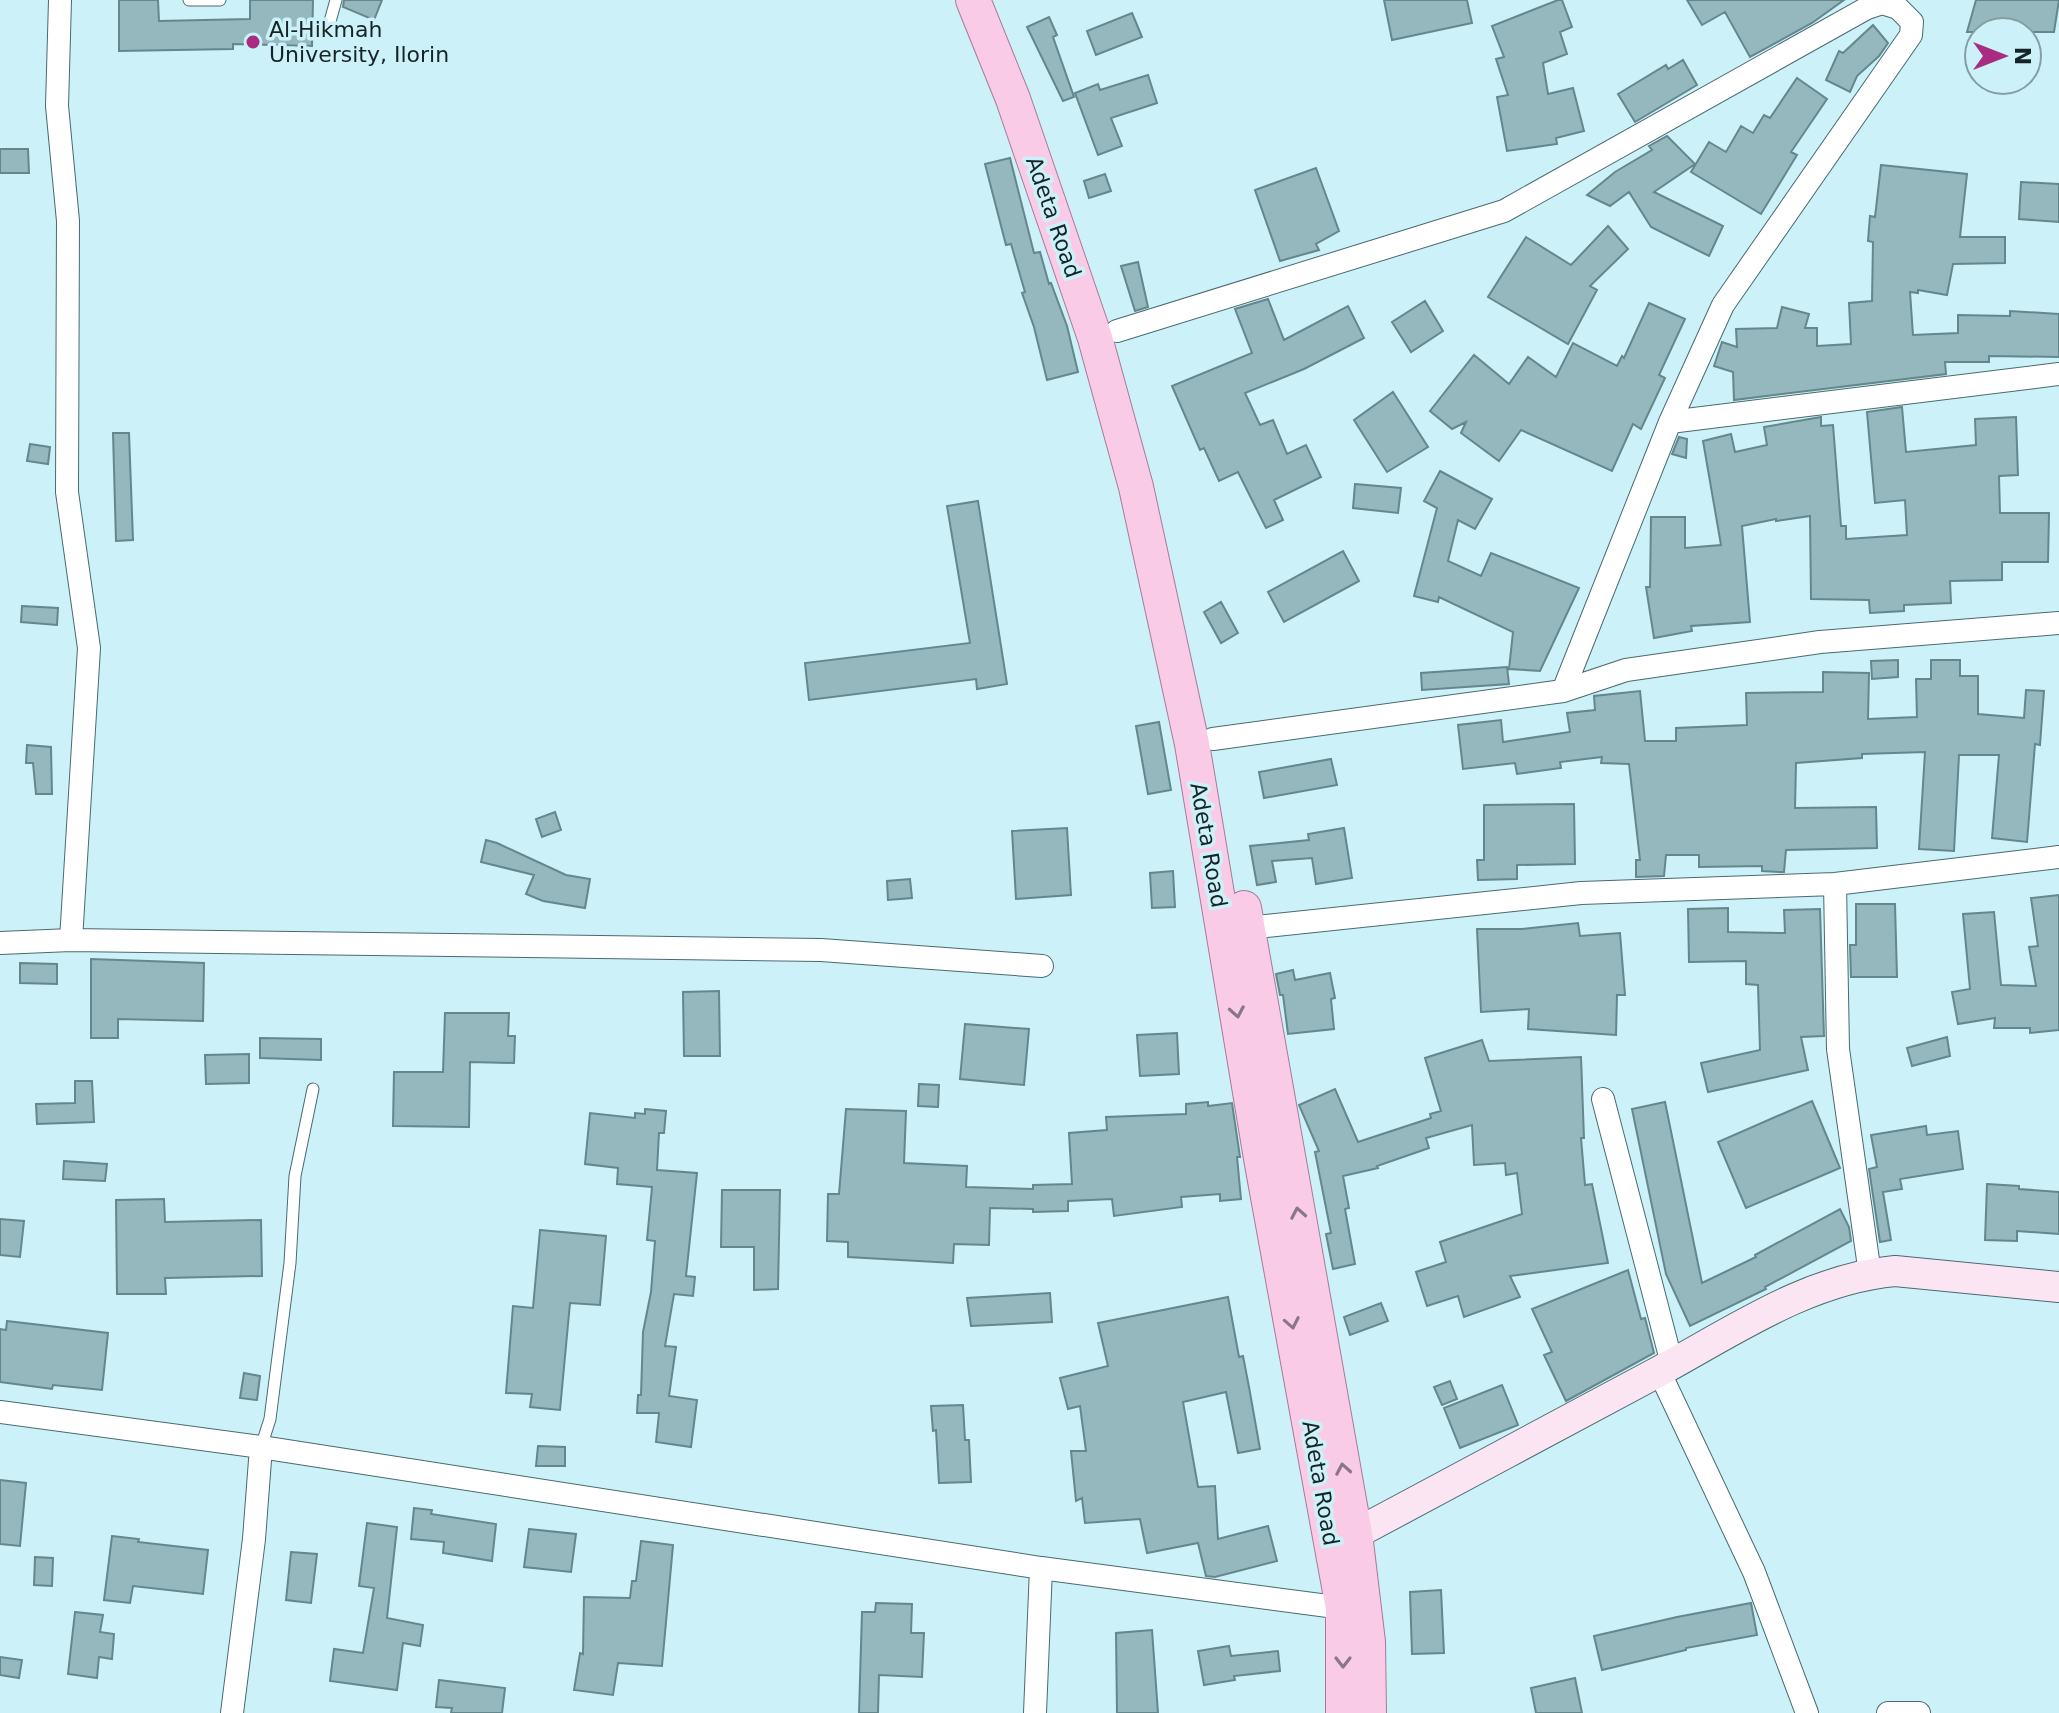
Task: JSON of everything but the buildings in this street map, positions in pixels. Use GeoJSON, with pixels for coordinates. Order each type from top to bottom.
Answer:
{"type":"FeatureCollection","features":[{"type":"Feature","properties":{"kind":"main road","name":"Adeta Road"},"geometry":{"type":"LineString","coordinates":[[973,0],[1013,99],[1090,323],[1136,487],[1192,744],[1262,1164],[1343,1608],[1343,1713]]}},
{"type":"Feature","properties":{"kind":"main road","name":"Adeta Road"},"geometry":{"type":"LineString","coordinates":[[998,0],[1034,91],[1117,331],[1158,482],[1213,739],[1355,1534],[1368,1642],[1369,1713]]}},
{"type":"Feature","properties":{"kind":"street"},"geometry":{"type":"LineString","coordinates":[[60,0],[57,106],[68,221],[67,492],[89,648],[71,940]]}},
{"type":"Feature","properties":{"kind":"street"},"geometry":{"type":"LineString","coordinates":[[1117,331],[1504,211],[1867,8],[1882,3],[1898,8],[1912,22],[1911,35],[1723,305],[1670,422],[1563,691]]}},
{"type":"Feature","properties":{"kind":"street"},"geometry":{"type":"LineString","coordinates":[[1670,422],[2059,374]]}},
{"type":"Feature","properties":{"kind":"street"},"geometry":{"type":"LineString","coordinates":[[1213,739],[1563,691],[1626,670],[1805,644],[2059,623]]}},
{"type":"Feature","properties":{"kind":"street"},"geometry":{"type":"LineString","coordinates":[[1247,928],[1581,893],[1835,884],[2059,857]]}},
{"type":"Feature","properties":{"kind":"street"},"geometry":{"type":"LineString","coordinates":[[1835,884],[1838,1049],[1870,1274]]}},
{"type":"Feature","properties":{"kind":"street"},"geometry":{"type":"LineString","coordinates":[[0,943],[71,940],[821,950],[1042,966]]}},
{"type":"Feature","properties":{"kind":"street"},"geometry":{"type":"LineString","coordinates":[[1603,1099],[1666,1368],[1754,1572],[1807,1713]]}},
{"type":"Feature","properties":{"kind":"street"},"geometry":{"type":"LineString","coordinates":[[1355,1534],[1666,1368],[1764,1312],[1838,1281],[1895,1271],[2059,1287]]}},
{"type":"Feature","properties":{"kind":"street"},"geometry":{"type":"LineString","coordinates":[[0,1412],[261,1447],[1041,1568],[1343,1608]]}},
{"type":"Feature","properties":{"kind":"street"},"geometry":{"type":"LineString","coordinates":[[232,1713],[254,1539],[261,1447]]}},
{"type":"Feature","properties":{"kind":"street"},"geometry":{"type":"LineString","coordinates":[[1035,1713],[1041,1568]]}},
{"type":"Feature","properties":{"kind":"street"},"geometry":{"type":"LineString","coordinates":[[1888,1713],[1919,1713]]}},
{"type":"Feature","properties":{"kind":"lane"},"geometry":{"type":"LineString","coordinates":[[189,0],[220,0]]}},
{"type":"Feature","properties":{"kind":"lane"},"geometry":{"type":"LineString","coordinates":[[327,32],[336,0]]}},
{"type":"Feature","properties":{"kind":"lane"},"geometry":{"type":"LineString","coordinates":[[261,1447],[270,1419],[290,1263],[295,1176],[313,1089]]}},
{"type":"Feature","properties":{"kind":"place","name":"Al-Hikmah University, Ilorin"},"geometry":{"type":"Point","coordinates":[253,42]}}]}
